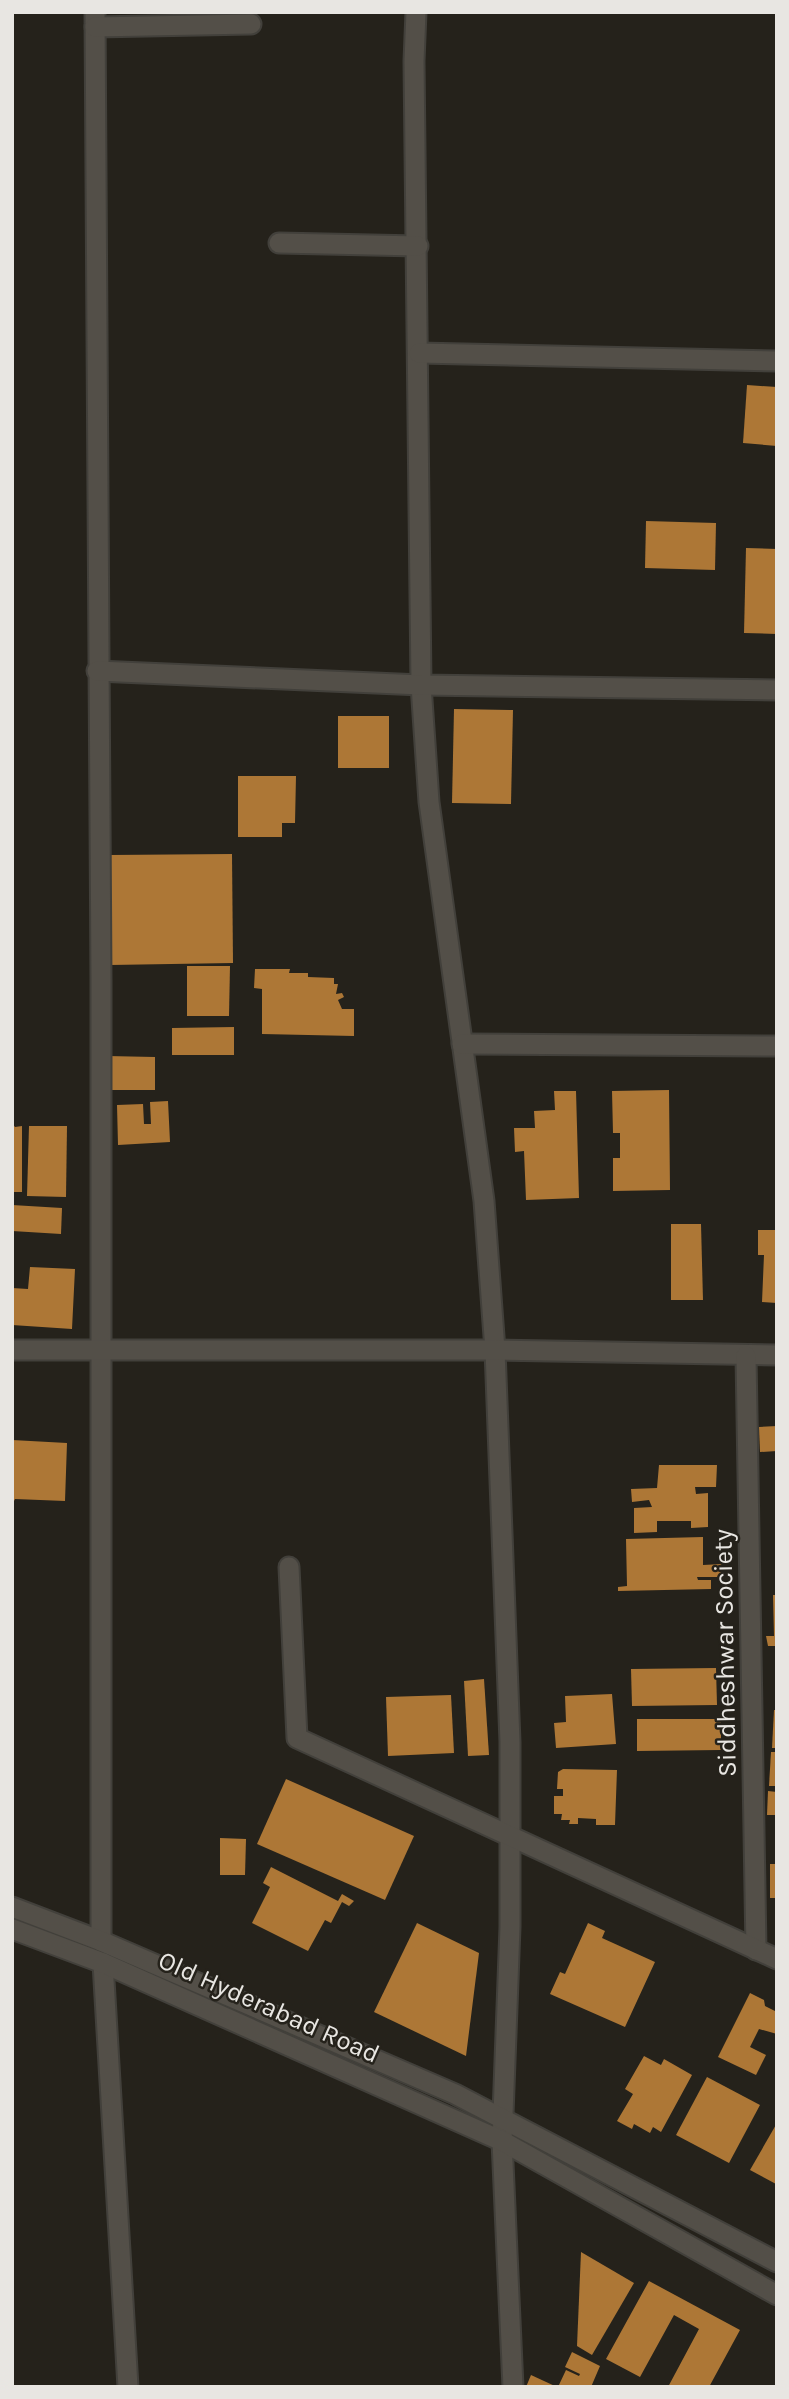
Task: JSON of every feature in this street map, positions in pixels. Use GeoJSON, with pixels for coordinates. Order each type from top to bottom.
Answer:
{"type":"FeatureCollection","features":[{"type":"Feature","properties":{"kind":"street"},"geometry":{"type":"LineString","coordinates":[[416,12],[414,61],[421,685],[429,802],[484,1201],[495,1350],[510,1742],[511,1836],[502,2141],[513,2387]]}},
{"type":"Feature","properties":{"kind":"street"},"geometry":{"type":"LineString","coordinates":[[101,1941],[95,20],[251,24]]}},
{"type":"Feature","properties":{"kind":"street"},"geometry":{"type":"LineString","coordinates":[[279,243],[418,246]]}},
{"type":"Feature","properties":{"kind":"street"},"geometry":{"type":"LineString","coordinates":[[419,353],[777,361]]}},
{"type":"Feature","properties":{"kind":"street"},"geometry":{"type":"LineString","coordinates":[[97,671],[421,685],[777,690]]}},
{"type":"Feature","properties":{"kind":"street"},"geometry":{"type":"LineString","coordinates":[[461,1044],[777,1046]]}},
{"type":"Feature","properties":{"kind":"street"},"geometry":{"type":"LineString","coordinates":[[12,1350],[495,1350],[777,1355]]}},
{"type":"Feature","properties":{"kind":"street","name":"Siddheshwar Society"},"geometry":{"type":"LineString","coordinates":[[746,1356],[757,1950]]}},
{"type":"Feature","properties":{"kind":"street"},"geometry":{"type":"LineString","coordinates":[[289,1567],[297,1738],[777,1959]]}},
{"type":"Feature","properties":{"kind":"street"},"geometry":{"type":"LineString","coordinates":[[12,1907],[101,1941],[405,2071],[777,2262]]}},
{"type":"Feature","properties":{"kind":"street","name":"Old Hyderabad Road"},"geometry":{"type":"LineString","coordinates":[[12,1929],[103,1963],[502,2141],[777,2295]]}},
{"type":"Feature","properties":{"kind":"street"},"geometry":{"type":"LineString","coordinates":[[103,1963],[128,2387]]}},
{"type":"Feature","properties":{"kind":"building"},"geometry":{"type":"Polygon","coordinates":[[[747,385],[777,387],[777,446],[743,443],[747,385]]]}},
{"type":"Feature","properties":{"kind":"building"},"geometry":{"type":"Polygon","coordinates":[[[646,521],[716,523],[715,570],[645,568],[646,521]]]}},
{"type":"Feature","properties":{"kind":"building"},"geometry":{"type":"Polygon","coordinates":[[[746,548],[777,549],[777,634],[744,633],[746,548]]]}},
{"type":"Feature","properties":{"kind":"building"},"geometry":{"type":"Polygon","coordinates":[[[454,709],[513,710],[511,804],[452,803],[454,709]]]}},
{"type":"Feature","properties":{"kind":"building"},"geometry":{"type":"Polygon","coordinates":[[[338,716],[389,716],[389,768],[338,768],[338,716]]]}},
{"type":"Feature","properties":{"kind":"building"},"geometry":{"type":"Polygon","coordinates":[[[238,776],[296,776],[295,823],[282,823],[282,837],[238,837],[238,776]]]}},
{"type":"Feature","properties":{"kind":"building"},"geometry":{"type":"Polygon","coordinates":[[[232,854],[233,963],[110,965],[109,855],[232,854]]]}},
{"type":"Feature","properties":{"kind":"building"},"geometry":{"type":"Polygon","coordinates":[[[187,966],[230,966],[229,1016],[187,1016],[187,966]]]}},
{"type":"Feature","properties":{"kind":"building"},"geometry":{"type":"Polygon","coordinates":[[[255,969],[290,969],[289,973],[308,973],[308,977],[334,978],[334,984],[338,984],[336,994],[342,993],[344,997],[338,1000],[342,1009],[354,1009],[354,1036],[262,1034],[262,989],[254,988],[255,969]]]}},
{"type":"Feature","properties":{"kind":"building"},"geometry":{"type":"Polygon","coordinates":[[[234,1027],[234,1055],[172,1055],[172,1028],[234,1027]]]}},
{"type":"Feature","properties":{"kind":"building"},"geometry":{"type":"Polygon","coordinates":[[[107,1056],[155,1057],[155,1090],[106,1090],[107,1056]]]}},
{"type":"Feature","properties":{"kind":"building"},"geometry":{"type":"Polygon","coordinates":[[[669,1090],[670,1190],[613,1191],[613,1158],[620,1158],[620,1133],[613,1133],[612,1091],[669,1090]]]}},
{"type":"Feature","properties":{"kind":"building"},"geometry":{"type":"Polygon","coordinates":[[[554,1091],[576,1091],[579,1198],[526,1200],[524,1151],[515,1152],[514,1128],[535,1128],[534,1111],[555,1110],[554,1091]]]}},
{"type":"Feature","properties":{"kind":"building"},"geometry":{"type":"Polygon","coordinates":[[[168,1101],[170,1142],[118,1145],[117,1105],[143,1104],[144,1124],[151,1124],[150,1102],[168,1101]]]}},
{"type":"Feature","properties":{"kind":"building"},"geometry":{"type":"Polygon","coordinates":[[[12,1123],[15,1127],[22,1126],[22,1192],[12,1192],[12,1123]]]}},
{"type":"Feature","properties":{"kind":"building"},"geometry":{"type":"Polygon","coordinates":[[[29,1126],[67,1126],[66,1197],[27,1196],[29,1126]]]}},
{"type":"Feature","properties":{"kind":"building"},"geometry":{"type":"Polygon","coordinates":[[[12,1205],[62,1208],[61,1234],[12,1231],[12,1205]]]}},
{"type":"Feature","properties":{"kind":"building"},"geometry":{"type":"Polygon","coordinates":[[[671,1224],[701,1224],[703,1300],[671,1300],[671,1224]]]}},
{"type":"Feature","properties":{"kind":"building"},"geometry":{"type":"Polygon","coordinates":[[[758,1230],[777,1230],[777,1303],[762,1302],[764,1255],[758,1255],[758,1230]]]}},
{"type":"Feature","properties":{"kind":"building"},"geometry":{"type":"Polygon","coordinates":[[[30,1267],[75,1269],[72,1329],[12,1325],[12,1288],[28,1289],[30,1267]]]}},
{"type":"Feature","properties":{"kind":"building"},"geometry":{"type":"Polygon","coordinates":[[[777,1426],[777,1451],[760,1452],[759,1427],[777,1426]]]}},
{"type":"Feature","properties":{"kind":"building"},"geometry":{"type":"Polygon","coordinates":[[[12,1440],[67,1443],[65,1501],[15,1499],[12,1505],[12,1440]]]}},
{"type":"Feature","properties":{"kind":"building"},"geometry":{"type":"Polygon","coordinates":[[[659,1465],[717,1465],[716,1487],[695,1487],[696,1494],[708,1493],[708,1527],[691,1528],[691,1521],[657,1521],[657,1532],[634,1533],[634,1508],[652,1507],[649,1500],[632,1502],[631,1489],[657,1488],[659,1465]]]}},
{"type":"Feature","properties":{"kind":"building"},"geometry":{"type":"Polygon","coordinates":[[[703,1537],[703,1565],[722,1564],[722,1577],[697,1577],[698,1580],[711,1580],[711,1589],[618,1591],[618,1587],[627,1586],[626,1539],[703,1537]]]}},
{"type":"Feature","properties":{"kind":"building"},"geometry":{"type":"Polygon","coordinates":[[[773,1595],[777,1595],[777,1646],[768,1646],[766,1636],[774,1636],[773,1595]]]}},
{"type":"Feature","properties":{"kind":"building"},"geometry":{"type":"Polygon","coordinates":[[[716,1668],[717,1705],[632,1706],[631,1669],[716,1668]]]}},
{"type":"Feature","properties":{"kind":"building"},"geometry":{"type":"Polygon","coordinates":[[[484,1679],[489,1755],[468,1756],[464,1681],[484,1679]]]}},
{"type":"Feature","properties":{"kind":"building"},"geometry":{"type":"Polygon","coordinates":[[[612,1694],[616,1744],[556,1748],[554,1723],[566,1722],[565,1696],[612,1694]]]}},
{"type":"Feature","properties":{"kind":"building"},"geometry":{"type":"Polygon","coordinates":[[[451,1695],[454,1753],[388,1756],[386,1697],[451,1695]]]}},
{"type":"Feature","properties":{"kind":"building"},"geometry":{"type":"Polygon","coordinates":[[[774,1710],[777,1710],[777,1748],[772,1748],[774,1710]]]}},
{"type":"Feature","properties":{"kind":"building"},"geometry":{"type":"Polygon","coordinates":[[[637,1719],[721,1719],[721,1750],[637,1751],[637,1719]]]}},
{"type":"Feature","properties":{"kind":"building"},"geometry":{"type":"Polygon","coordinates":[[[771,1752],[777,1752],[777,1786],[769,1786],[771,1752]]]}},
{"type":"Feature","properties":{"kind":"building"},"geometry":{"type":"Polygon","coordinates":[[[563,1769],[617,1770],[615,1825],[596,1825],[596,1819],[578,1818],[578,1824],[569,1824],[570,1820],[561,1820],[562,1814],[554,1814],[554,1796],[563,1796],[563,1789],[557,1789],[558,1772],[563,1769]]]}},
{"type":"Feature","properties":{"kind":"building"},"geometry":{"type":"Polygon","coordinates":[[[286,1779],[414,1836],[385,1900],[257,1844],[286,1779]]]}},
{"type":"Feature","properties":{"kind":"building"},"geometry":{"type":"Polygon","coordinates":[[[768,1791],[777,1792],[777,1815],[767,1815],[768,1791]]]}},
{"type":"Feature","properties":{"kind":"building"},"geometry":{"type":"Polygon","coordinates":[[[220,1838],[246,1839],[245,1875],[220,1875],[220,1838]]]}},
{"type":"Feature","properties":{"kind":"building"},"geometry":{"type":"Polygon","coordinates":[[[770,1864],[777,1864],[777,1898],[770,1898],[770,1864]]]}},
{"type":"Feature","properties":{"kind":"building"},"geometry":{"type":"Polygon","coordinates":[[[271,1867],[338,1901],[342,1894],[354,1901],[349,1906],[342,1902],[331,1923],[325,1920],[308,1951],[252,1923],[270,1887],[263,1883],[271,1867]]]}},
{"type":"Feature","properties":{"kind":"building"},"geometry":{"type":"Polygon","coordinates":[[[417,1923],[479,1953],[466,2056],[374,2012],[417,1923]]]}},
{"type":"Feature","properties":{"kind":"building"},"geometry":{"type":"Polygon","coordinates":[[[588,1923],[605,1931],[602,1938],[655,1962],[625,2027],[550,1994],[560,1972],[565,1974],[588,1923]]]}},
{"type":"Feature","properties":{"kind":"building"},"geometry":{"type":"Polygon","coordinates":[[[750,1993],[764,2000],[765,2006],[777,2012],[777,2034],[759,2029],[750,2047],[766,2055],[756,2075],[718,2057],[750,1993]]]}},
{"type":"Feature","properties":{"kind":"building"},"geometry":{"type":"Polygon","coordinates":[[[644,2056],[661,2065],[664,2059],[692,2075],[661,2132],[653,2127],[650,2133],[634,2124],[632,2129],[617,2121],[633,2094],[625,2089],[644,2056]]]}},
{"type":"Feature","properties":{"kind":"building"},"geometry":{"type":"Polygon","coordinates":[[[707,2077],[760,2105],[729,2163],[676,2135],[707,2077]]]}},
{"type":"Feature","properties":{"kind":"building"},"geometry":{"type":"Polygon","coordinates":[[[777,2123],[777,2182],[776,2184],[750,2170],[777,2123]]]}},
{"type":"Feature","properties":{"kind":"building"},"geometry":{"type":"Polygon","coordinates":[[[581,2252],[634,2283],[592,2355],[577,2346],[581,2252]]]}},
{"type":"Feature","properties":{"kind":"building"},"geometry":{"type":"Polygon","coordinates":[[[649,2281],[740,2330],[709,2387],[668,2387],[699,2329],[674,2315],[640,2377],[606,2359],[649,2281]]]}},
{"type":"Feature","properties":{"kind":"building"},"geometry":{"type":"Polygon","coordinates":[[[572,2352],[600,2366],[591,2387],[558,2387],[566,2370],[579,2376],[580,2374],[565,2367],[572,2352]]]}},
{"type":"Feature","properties":{"kind":"building"},"geometry":{"type":"Polygon","coordinates":[[[531,2375],[557,2387],[526,2387],[531,2375]]]}}]}
